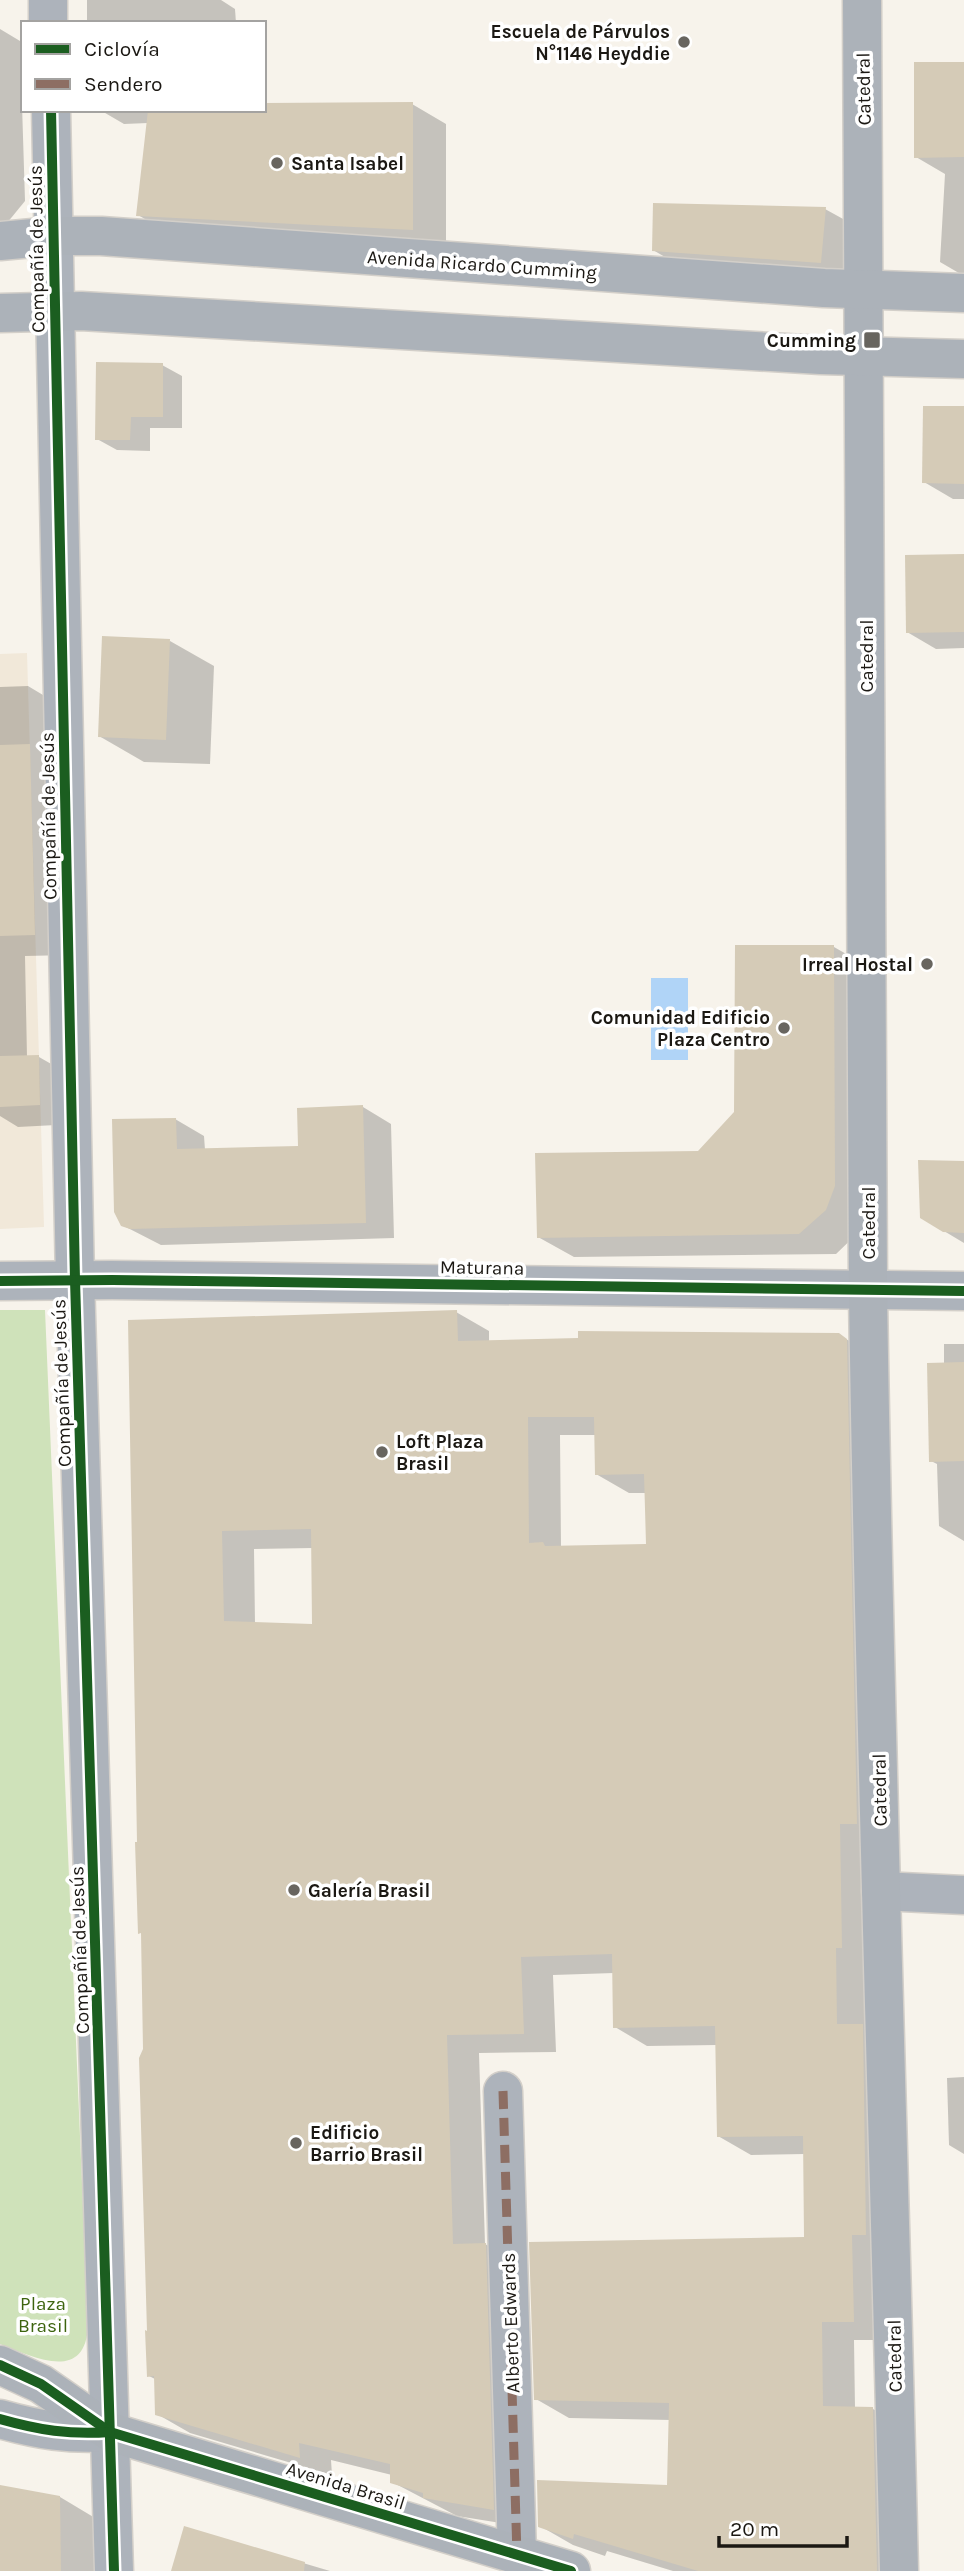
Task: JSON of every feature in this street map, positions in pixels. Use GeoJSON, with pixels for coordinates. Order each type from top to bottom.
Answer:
{"type":"FeatureCollection","features":[{"type":"Feature","properties":{"kind":"main road","name":"Catedral"},"geometry":{"type":"LineString","coordinates":[[862,0],[867,356],[865,845],[868,1290],[899,2571]]}},
{"type":"Feature","properties":{"kind":"main road","name":"Avenida Ricardo Cumming"},"geometry":{"type":"LineString","coordinates":[[0,241],[54,236],[101,236],[866,290],[964,293]]}},
{"type":"Feature","properties":{"kind":"main road"},"geometry":{"type":"LineString","coordinates":[[0,313],[81,310],[867,356],[964,359]]}},
{"type":"Feature","properties":{"kind":"main road","name":"Avenida Brasil"},"geometry":{"type":"LineString","coordinates":[[0,2365],[41,2384],[110,2432],[571,2571]]}},
{"type":"Feature","properties":{"kind":"street"},"geometry":{"type":"LineString","coordinates":[[48,0],[48,21]]}},
{"type":"Feature","properties":{"kind":"street","name":"Compañía de Jesús"},"geometry":{"type":"LineString","coordinates":[[51,112],[75,1280],[114,2571]]}},
{"type":"Feature","properties":{"kind":"street","name":"Maturana"},"geometry":{"type":"LineString","coordinates":[[0,1281],[964,1291]]}},
{"type":"Feature","properties":{"kind":"street"},"geometry":{"type":"LineString","coordinates":[[881,1891],[964,1895]]}},
{"type":"Feature","properties":{"kind":"street","name":"Alberto Edwards"},"geometry":{"type":"LineString","coordinates":[[503,2091],[517,2554]]}},
{"type":"Feature","properties":{"kind":"street","name":"Avenida Brasil"},"geometry":{"type":"LineString","coordinates":[[0,2419],[44,2431],[85,2434],[110,2432]]}},
{"type":"Feature","properties":{"kind":"shaded area"},"geometry":{"type":"Polygon","coordinates":[[[27,653],[44,1227],[0,1229],[0,654],[27,653]]]}},
{"type":"Feature","properties":{"kind":"green space","name":"Plaza Brasil"},"geometry":{"type":"Polygon","coordinates":[[[0,1310],[45,1310],[88,2325],[85,2343],[78,2355],[56,2362],[27,2355],[0,2344],[0,1310]]]}},
{"type":"Feature","properties":{"kind":"water"},"geometry":{"type":"Polygon","coordinates":[[[651,978],[688,978],[688,1060],[651,1060],[651,978]]]}},
{"type":"Feature","properties":{"kind":"building"},"geometry":{"type":"Polygon","coordinates":[[[914,62],[964,62],[964,157],[914,158],[914,62]]]}},
{"type":"Feature","properties":{"kind":"building","name":"Santa Isabel"},"geometry":{"type":"Polygon","coordinates":[[[413,102],[413,230],[136,216],[148,112],[266,112],[266,103],[413,102]]]}},
{"type":"Feature","properties":{"kind":"building"},"geometry":{"type":"Polygon","coordinates":[[[653,203],[826,207],[821,263],[652,251],[653,203]]]}},
{"type":"Feature","properties":{"kind":"building"},"geometry":{"type":"Polygon","coordinates":[[[96,362],[163,363],[163,417],[131,417],[130,440],[95,440],[96,362]]]}},
{"type":"Feature","properties":{"kind":"building"},"geometry":{"type":"Polygon","coordinates":[[[923,406],[964,406],[964,484],[922,483],[923,406]]]}},
{"type":"Feature","properties":{"kind":"building"},"geometry":{"type":"Polygon","coordinates":[[[964,554],[964,632],[906,633],[905,555],[964,554]]]}},
{"type":"Feature","properties":{"kind":"building"},"geometry":{"type":"Polygon","coordinates":[[[102,636],[170,639],[166,740],[98,737],[102,636]]]}},
{"type":"Feature","properties":{"kind":"building"},"geometry":{"type":"Polygon","coordinates":[[[30,744],[35,935],[0,936],[0,745],[30,744]]]}},
{"type":"Feature","properties":{"kind":"building","name":"Comunidad Edificio Plaza Centro"},"geometry":{"type":"Polygon","coordinates":[[[735,945],[834,945],[835,1186],[826,1210],[799,1234],[537,1238],[535,1153],[698,1151],[734,1112],[735,945]]]}},
{"type":"Feature","properties":{"kind":"building"},"geometry":{"type":"Polygon","coordinates":[[[39,1055],[40,1105],[0,1107],[0,1056],[39,1055]]]}},
{"type":"Feature","properties":{"kind":"building"},"geometry":{"type":"Polygon","coordinates":[[[363,1105],[366,1223],[130,1229],[121,1226],[114,1212],[112,1119],[176,1118],[177,1149],[298,1146],[297,1108],[363,1105]]]}},
{"type":"Feature","properties":{"kind":"building"},"geometry":{"type":"Polygon","coordinates":[[[918,1160],[964,1161],[964,1233],[943,1232],[920,1218],[918,1160]]]}},
{"type":"Feature","properties":{"kind":"building"},"geometry":{"type":"Polygon","coordinates":[[[457,1310],[458,1341],[578,1338],[578,1331],[839,1333],[847,1339],[857,1824],[840,1824],[842,1948],[836,1948],[837,2024],[863,2024],[866,2235],[852,2235],[854,2322],[822,2322],[823,2406],[873,2407],[877,2571],[698,2571],[574,2534],[573,2539],[538,2527],[537,2480],[667,2485],[669,2403],[534,2400],[529,2242],[804,2237],[803,2136],[717,2137],[715,2026],[613,2028],[612,1954],[521,1957],[524,2034],[447,2035],[453,2244],[486,2243],[494,2510],[423,2498],[423,2493],[390,2483],[390,2464],[299,2443],[300,2458],[155,2415],[154,2376],[147,2377],[145,2330],[147,2331],[139,2058],[143,2049],[141,1933],[138,1934],[135,1842],[128,1320],[457,1310]],[[528,1417],[529,1543],[543,1542],[545,1546],[646,1544],[644,1474],[595,1475],[594,1417],[528,1417]],[[311,1529],[222,1531],[224,1621],[312,1624],[311,1529]]]}},
{"type":"Feature","properties":{"kind":"building"},"geometry":{"type":"Polygon","coordinates":[[[964,1362],[964,1461],[929,1462],[927,1363],[964,1362]]]}},
{"type":"Feature","properties":{"kind":"building"},"geometry":{"type":"Polygon","coordinates":[[[0,2485],[60,2496],[61,2571],[0,2571],[0,2485]]]}},
{"type":"Feature","properties":{"kind":"building"},"geometry":{"type":"Polygon","coordinates":[[[184,2526],[305,2562],[304,2571],[171,2571],[184,2526]]]}},
{"type":"Feature","properties":{"kind":"marked path"},"geometry":{"type":"LineString","coordinates":[[503,2091],[517,2555]]}},
{"type":"Feature","properties":{"kind":"cycle path"},"geometry":{"type":"LineString","coordinates":[[51,112],[75,1280],[114,2571]]}},
{"type":"Feature","properties":{"kind":"cycle path"},"geometry":{"type":"LineString","coordinates":[[0,1281],[112,1280],[964,1291]]}},
{"type":"Feature","properties":{"kind":"cycle path"},"geometry":{"type":"LineString","coordinates":[[0,2365],[41,2384],[110,2432],[571,2571]]}},
{"type":"Feature","properties":{"kind":"cycle path"},"geometry":{"type":"LineString","coordinates":[[0,2419],[54,2431],[110,2432]]}},
{"type":"Feature","properties":{"kind":"place","name":"Escuela de Párvulos N°1146 Heyddie"},"geometry":{"type":"Point","coordinates":[684,42]}},
{"type":"Feature","properties":{"kind":"place","name":"Santa Isabel"},"geometry":{"type":"Point","coordinates":[277,163]}},
{"type":"Feature","properties":{"kind":"place","name":"Cumming"},"geometry":{"type":"Point","coordinates":[872,340]}},
{"type":"Feature","properties":{"kind":"place","name":"Irreal Hostal"},"geometry":{"type":"Point","coordinates":[927,964]}},
{"type":"Feature","properties":{"kind":"place","name":"Comunidad Edificio Plaza Centro"},"geometry":{"type":"Point","coordinates":[784,1028]}},
{"type":"Feature","properties":{"kind":"place","name":"Loft Plaza Brasil"},"geometry":{"type":"Point","coordinates":[382,1452]}},
{"type":"Feature","properties":{"kind":"place","name":"Galería Brasil"},"geometry":{"type":"Point","coordinates":[294,1890]}},
{"type":"Feature","properties":{"kind":"place","name":"Edificio Barrio Brasil"},"geometry":{"type":"Point","coordinates":[296,2143]}}]}
